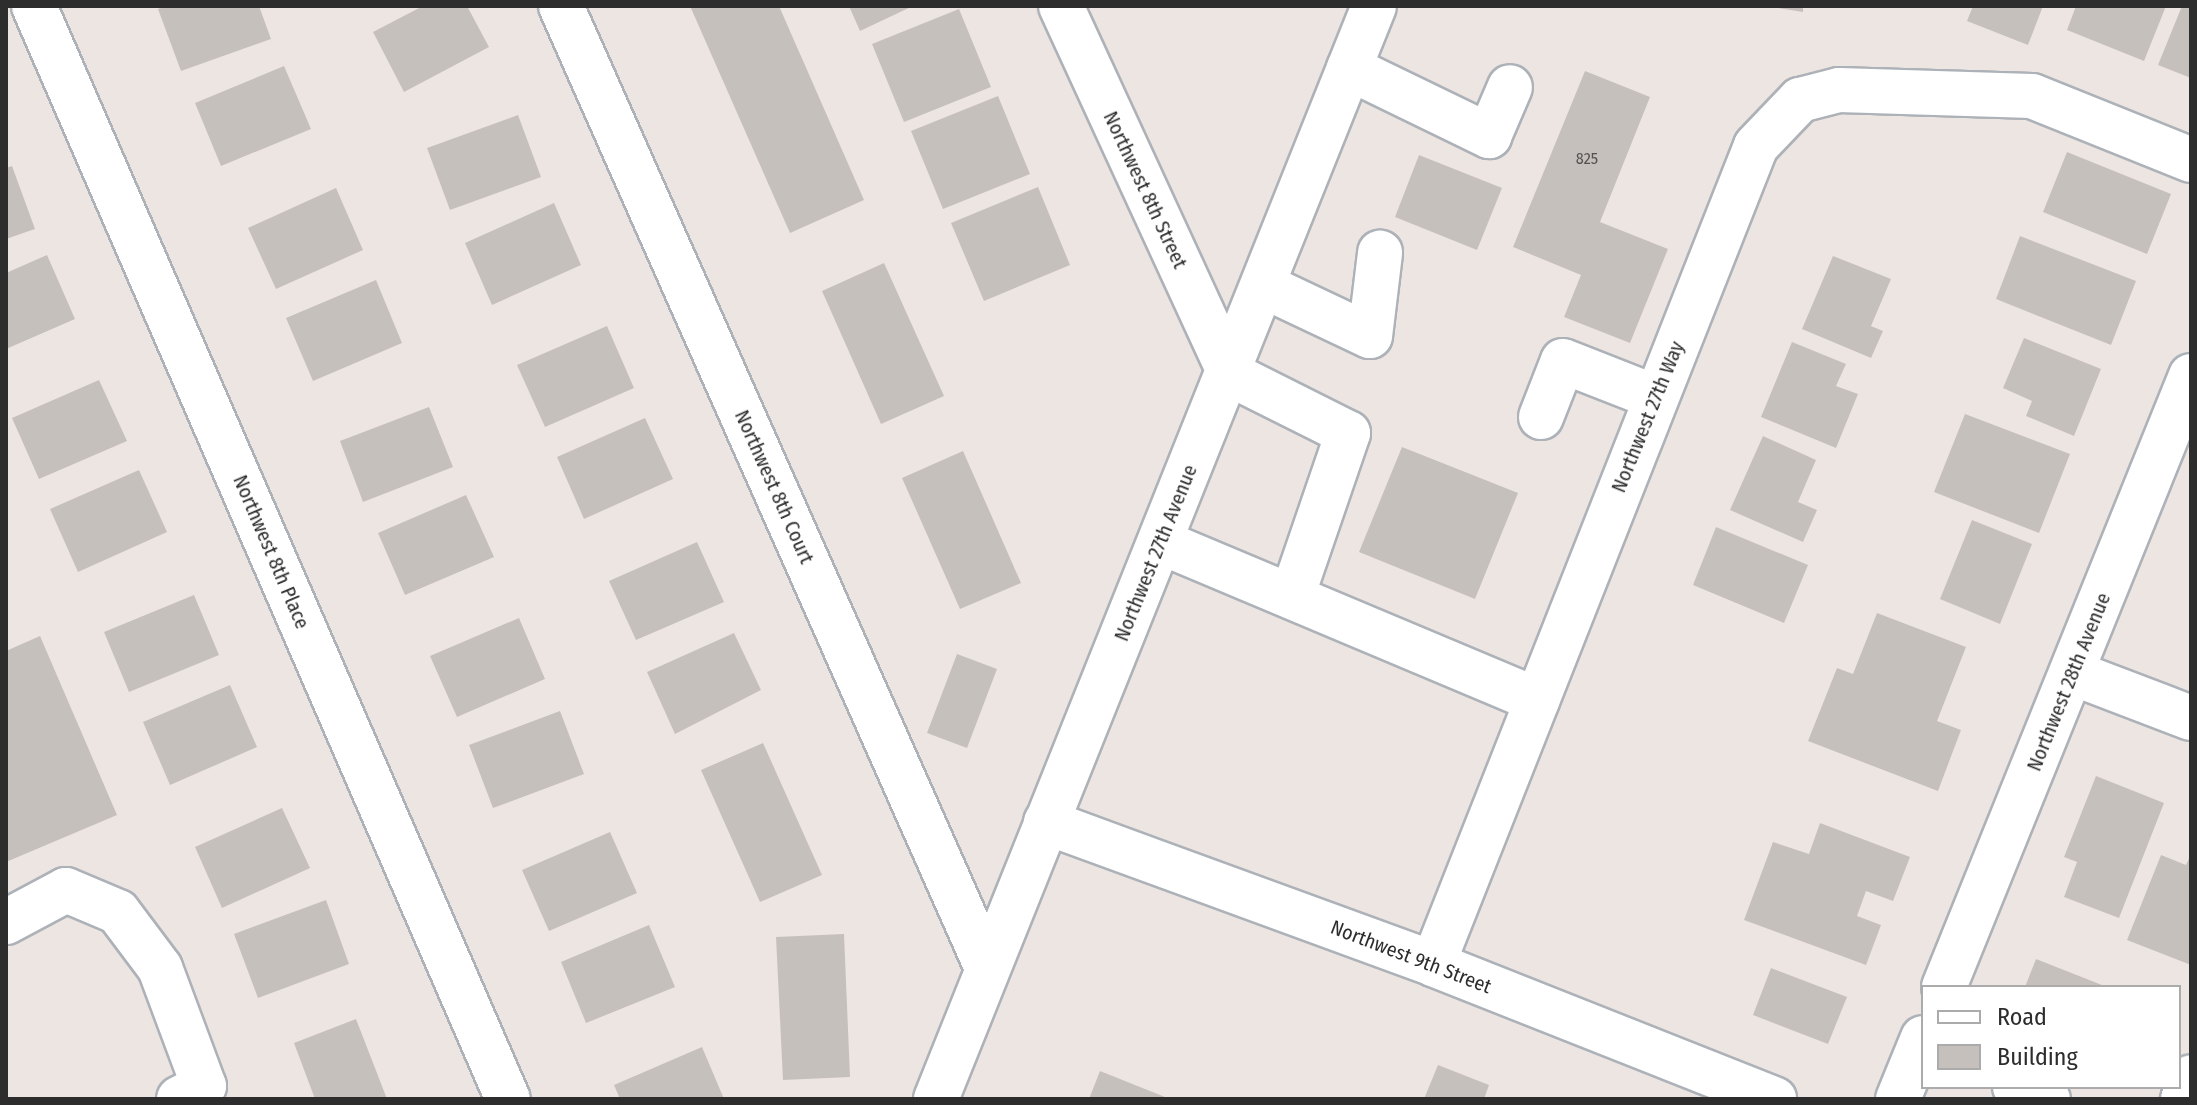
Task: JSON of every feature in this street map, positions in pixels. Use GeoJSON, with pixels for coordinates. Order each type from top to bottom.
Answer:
{"type":"FeatureCollection","features":[{"type":"Feature","properties":{"kind":"street","name":"Northwest 8th Place"},"geometry":{"type":"LineString","coordinates":[[34,6],[508,1099]]}},
{"type":"Feature","properties":{"kind":"street","name":"Northwest 8th Court"},"geometry":{"type":"LineString","coordinates":[[561,6],[987,968]]}},
{"type":"Feature","properties":{"kind":"street","name":"Northwest 8th Street"},"geometry":{"type":"LineString","coordinates":[[1061,6],[1230,374]]}},
{"type":"Feature","properties":{"kind":"street","name":"Northwest 27th Avenue"},"geometry":{"type":"LineString","coordinates":[[936,1099],[1230,374],[1374,6]]}},
{"type":"Feature","properties":{"kind":"street"},"geometry":{"type":"LineString","coordinates":[[1349,68],[1489,136],[1510,87]]}},
{"type":"Feature","properties":{"kind":"street","name":"Northwest 27th Way"},"geometry":{"type":"LineString","coordinates":[[1433,964],[1756,146],[1800,100],[1839,90],[2032,96],[2191,160]]}},
{"type":"Feature","properties":{"kind":"street"},"geometry":{"type":"LineString","coordinates":[[1264,286],[1370,336],[1380,253]]}},
{"type":"Feature","properties":{"kind":"street"},"geometry":{"type":"LineString","coordinates":[[1541,417],[1563,361],[1655,397]]}},
{"type":"Feature","properties":{"kind":"street"},"geometry":{"type":"LineString","coordinates":[[1230,374],[1348,433],[1292,597]]}},
{"type":"Feature","properties":{"kind":"street","name":"Northwest 28th Avenue"},"geometry":{"type":"LineString","coordinates":[[1945,985],[2191,376]]}},
{"type":"Feature","properties":{"kind":"street"},"geometry":{"type":"LineString","coordinates":[[1161,542],[1537,700]]}},
{"type":"Feature","properties":{"kind":"street"},"geometry":{"type":"LineString","coordinates":[[2073,673],[2191,718]]}},
{"type":"Feature","properties":{"kind":"street","name":"Northwest 9th Street"},"geometry":{"type":"LineString","coordinates":[[1046,822],[1433,964],[1774,1099]]}},
{"type":"Feature","properties":{"kind":"street"},"geometry":{"type":"LineString","coordinates":[[6,922],[66,890],[118,912],[160,968],[204,1086],[179,1099]]}},
{"type":"Feature","properties":{"kind":"street"},"geometry":{"type":"LineString","coordinates":[[1898,1099],[1921,1043]]}},
{"type":"Feature","properties":{"kind":"street"},"geometry":{"type":"LineString","coordinates":[[2183,1099],[2191,1077]]}},
{"type":"Feature","properties":{"kind":"street"},"geometry":{"type":"LineString","coordinates":[[2020,1089],[2048,1099]]}},
{"type":"Feature","properties":{"kind":"building"},"geometry":{"type":"Polygon","coordinates":[[[167,6],[259,6],[271,39],[181,71],[158,9],[167,6]]]}},
{"type":"Feature","properties":{"kind":"building"},"geometry":{"type":"Polygon","coordinates":[[[423,6],[467,6],[489,47],[404,92],[373,32],[423,6]]]}},
{"type":"Feature","properties":{"kind":"building"},"geometry":{"type":"Polygon","coordinates":[[[690,6],[779,6],[864,200],[790,233],[690,6]]]}},
{"type":"Feature","properties":{"kind":"building"},"geometry":{"type":"Polygon","coordinates":[[[849,6],[913,6],[860,31],[849,6]]]}},
{"type":"Feature","properties":{"kind":"building"},"geometry":{"type":"Polygon","coordinates":[[[1766,6],[1803,6],[1803,12],[1766,6]]]}},
{"type":"Feature","properties":{"kind":"building"},"geometry":{"type":"Polygon","coordinates":[[[1973,6],[2043,6],[2028,45],[1967,21],[1973,6]]]}},
{"type":"Feature","properties":{"kind":"building"},"geometry":{"type":"Polygon","coordinates":[[[2076,6],[2166,6],[2144,61],[2067,30],[2076,6]]]}},
{"type":"Feature","properties":{"kind":"building"},"geometry":{"type":"Polygon","coordinates":[[[2182,6],[2191,6],[2191,78],[2158,65],[2182,6]]]}},
{"type":"Feature","properties":{"kind":"building"},"geometry":{"type":"Polygon","coordinates":[[[959,9],[991,87],[904,122],[872,44],[959,9]]]}},
{"type":"Feature","properties":{"kind":"building"},"geometry":{"type":"Polygon","coordinates":[[[284,66],[311,129],[221,166],[195,103],[284,66]]]}},
{"type":"Feature","properties":{"kind":"building"},"geometry":{"type":"Polygon","coordinates":[[[1585,71],[1650,97],[1600,222],[1668,249],[1630,343],[1564,317],[1581,275],[1513,247],[1585,71]]]}},
{"type":"Feature","properties":{"kind":"building"},"geometry":{"type":"Polygon","coordinates":[[[998,96],[1030,174],[943,209],[911,131],[998,96]]]}},
{"type":"Feature","properties":{"kind":"building"},"geometry":{"type":"Polygon","coordinates":[[[518,115],[541,177],[450,210],[427,148],[518,115]]]}},
{"type":"Feature","properties":{"kind":"building"},"geometry":{"type":"Polygon","coordinates":[[[2067,152],[2171,194],[2147,254],[2043,212],[2067,152]]]}},
{"type":"Feature","properties":{"kind":"building"},"geometry":{"type":"Polygon","coordinates":[[[1419,155],[1502,188],[1477,250],[1395,217],[1419,155]]]}},
{"type":"Feature","properties":{"kind":"building"},"geometry":{"type":"Polygon","coordinates":[[[12,166],[35,229],[6,239],[6,168],[12,166]]]}},
{"type":"Feature","properties":{"kind":"building"},"geometry":{"type":"Polygon","coordinates":[[[1038,187],[1070,265],[984,301],[951,223],[1038,187]]]}},
{"type":"Feature","properties":{"kind":"building"},"geometry":{"type":"Polygon","coordinates":[[[336,188],[363,250],[276,289],[248,228],[336,188]]]}},
{"type":"Feature","properties":{"kind":"building"},"geometry":{"type":"Polygon","coordinates":[[[554,203],[581,265],[492,305],[465,243],[554,203]]]}},
{"type":"Feature","properties":{"kind":"building"},"geometry":{"type":"Polygon","coordinates":[[[2020,236],[2136,281],[2111,345],[1996,299],[2020,236]]]}},
{"type":"Feature","properties":{"kind":"building"},"geometry":{"type":"Polygon","coordinates":[[[47,255],[75,319],[6,349],[6,273],[47,255]]]}},
{"type":"Feature","properties":{"kind":"building"},"geometry":{"type":"Polygon","coordinates":[[[1833,256],[1891,279],[1871,326],[1883,331],[1871,358],[1802,329],[1833,256]]]}},
{"type":"Feature","properties":{"kind":"building"},"geometry":{"type":"Polygon","coordinates":[[[884,263],[944,396],[881,424],[822,291],[884,263]]]}},
{"type":"Feature","properties":{"kind":"building"},"geometry":{"type":"Polygon","coordinates":[[[376,280],[402,343],[313,381],[286,318],[376,280]]]}},
{"type":"Feature","properties":{"kind":"building"},"geometry":{"type":"Polygon","coordinates":[[[607,326],[634,388],[545,427],[517,365],[607,326]]]}},
{"type":"Feature","properties":{"kind":"building"},"geometry":{"type":"Polygon","coordinates":[[[2024,338],[2101,369],[2074,436],[2026,416],[2032,401],[2003,388],[2024,338]]]}},
{"type":"Feature","properties":{"kind":"building"},"geometry":{"type":"Polygon","coordinates":[[[1792,342],[1846,364],[1836,386],[1858,394],[1836,448],[1761,417],[1792,342]]]}},
{"type":"Feature","properties":{"kind":"building"},"geometry":{"type":"Polygon","coordinates":[[[99,380],[127,441],[39,479],[12,418],[99,380]]]}},
{"type":"Feature","properties":{"kind":"building"},"geometry":{"type":"Polygon","coordinates":[[[429,407],[453,467],[363,502],[340,441],[429,407]]]}},
{"type":"Feature","properties":{"kind":"building"},"geometry":{"type":"Polygon","coordinates":[[[1965,414],[2070,454],[2039,533],[1934,492],[1965,414]]]}},
{"type":"Feature","properties":{"kind":"building"},"geometry":{"type":"Polygon","coordinates":[[[645,418],[673,479],[584,519],[557,457],[645,418]]]}},
{"type":"Feature","properties":{"kind":"building"},"geometry":{"type":"Polygon","coordinates":[[[1763,436],[1816,460],[1798,502],[1817,510],[1803,542],[1730,510],[1763,436]]]}},
{"type":"Feature","properties":{"kind":"building"},"geometry":{"type":"Polygon","coordinates":[[[1402,447],[1518,493],[1475,599],[1359,552],[1402,447]]]}},
{"type":"Feature","properties":{"kind":"building"},"geometry":{"type":"Polygon","coordinates":[[[963,451],[1021,583],[960,609],[902,478],[963,451]]]}},
{"type":"Feature","properties":{"kind":"building"},"geometry":{"type":"Polygon","coordinates":[[[139,470],[167,532],[78,572],[50,509],[139,470]]]}},
{"type":"Feature","properties":{"kind":"building"},"geometry":{"type":"Polygon","coordinates":[[[466,495],[494,557],[405,595],[378,533],[466,495]]]}},
{"type":"Feature","properties":{"kind":"building"},"geometry":{"type":"Polygon","coordinates":[[[1972,520],[2032,544],[2000,624],[1940,599],[1972,520]]]}},
{"type":"Feature","properties":{"kind":"building"},"geometry":{"type":"Polygon","coordinates":[[[1716,527],[1808,565],[1784,623],[1693,585],[1716,527]]]}},
{"type":"Feature","properties":{"kind":"building"},"geometry":{"type":"Polygon","coordinates":[[[697,542],[724,602],[636,640],[609,581],[697,542]]]}},
{"type":"Feature","properties":{"kind":"building"},"geometry":{"type":"Polygon","coordinates":[[[194,595],[219,655],[129,692],[104,632],[194,595]]]}},
{"type":"Feature","properties":{"kind":"building"},"geometry":{"type":"Polygon","coordinates":[[[1877,613],[1966,647],[1937,721],[1961,730],[1938,791],[1808,741],[1837,668],[1853,674],[1877,613]]]}},
{"type":"Feature","properties":{"kind":"building"},"geometry":{"type":"Polygon","coordinates":[[[519,618],[545,679],[457,717],[430,656],[519,618]]]}},
{"type":"Feature","properties":{"kind":"building"},"geometry":{"type":"Polygon","coordinates":[[[734,633],[761,690],[675,734],[647,672],[734,633]]]}},
{"type":"Feature","properties":{"kind":"building"},"geometry":{"type":"Polygon","coordinates":[[[40,636],[117,815],[6,862],[6,651],[40,636]]]}},
{"type":"Feature","properties":{"kind":"building"},"geometry":{"type":"Polygon","coordinates":[[[957,654],[997,669],[967,748],[927,733],[957,654]]]}},
{"type":"Feature","properties":{"kind":"building"},"geometry":{"type":"Polygon","coordinates":[[[230,685],[257,747],[170,785],[143,722],[230,685]]]}},
{"type":"Feature","properties":{"kind":"building"},"geometry":{"type":"Polygon","coordinates":[[[560,711],[584,774],[493,808],[469,745],[560,711]]]}},
{"type":"Feature","properties":{"kind":"building"},"geometry":{"type":"Polygon","coordinates":[[[763,743],[822,875],[760,902],[701,770],[763,743]]]}},
{"type":"Feature","properties":{"kind":"building"},"geometry":{"type":"Polygon","coordinates":[[[2096,776],[2164,803],[2119,918],[2064,897],[2077,862],[2064,857],[2096,776]]]}},
{"type":"Feature","properties":{"kind":"building"},"geometry":{"type":"Polygon","coordinates":[[[282,808],[310,868],[222,908],[195,847],[282,808]]]}},
{"type":"Feature","properties":{"kind":"building"},"geometry":{"type":"Polygon","coordinates":[[[1820,823],[1910,857],[1893,901],[1866,891],[1857,916],[1881,925],[1866,965],[1744,920],[1773,842],[1809,854],[1820,823]]]}},
{"type":"Feature","properties":{"kind":"building"},"geometry":{"type":"Polygon","coordinates":[[[610,832],[637,893],[549,931],[522,870],[610,832]]]}},
{"type":"Feature","properties":{"kind":"building"},"geometry":{"type":"Polygon","coordinates":[[[2191,854],[2191,965],[2127,940],[2161,855],[2186,865],[2191,854]]]}},
{"type":"Feature","properties":{"kind":"building"},"geometry":{"type":"Polygon","coordinates":[[[326,900],[349,964],[258,998],[234,934],[326,900]]]}},
{"type":"Feature","properties":{"kind":"building"},"geometry":{"type":"Polygon","coordinates":[[[649,925],[675,987],[586,1023],[561,962],[649,925]]]}},
{"type":"Feature","properties":{"kind":"building"},"geometry":{"type":"Polygon","coordinates":[[[844,934],[850,1077],[783,1080],[776,937],[844,934]]]}},
{"type":"Feature","properties":{"kind":"building"},"geometry":{"type":"Polygon","coordinates":[[[2036,959],[2102,985],[2026,985],[2036,959]]]}},
{"type":"Feature","properties":{"kind":"building"},"geometry":{"type":"Polygon","coordinates":[[[1771,968],[1847,997],[1828,1044],[1753,1015],[1771,968]]]}},
{"type":"Feature","properties":{"kind":"building"},"geometry":{"type":"Polygon","coordinates":[[[356,1019],[387,1099],[315,1099],[294,1043],[356,1019]]]}},
{"type":"Feature","properties":{"kind":"building"},"geometry":{"type":"Polygon","coordinates":[[[702,1047],[724,1099],[620,1099],[614,1085],[702,1047]]]}},
{"type":"Feature","properties":{"kind":"building"},"geometry":{"type":"Polygon","coordinates":[[[1438,1065],[1489,1085],[1484,1099],[1424,1099],[1438,1065]]]}},
{"type":"Feature","properties":{"kind":"building"},"geometry":{"type":"Polygon","coordinates":[[[1100,1071],[1170,1099],[1089,1099],[1100,1071]]]}}]}
